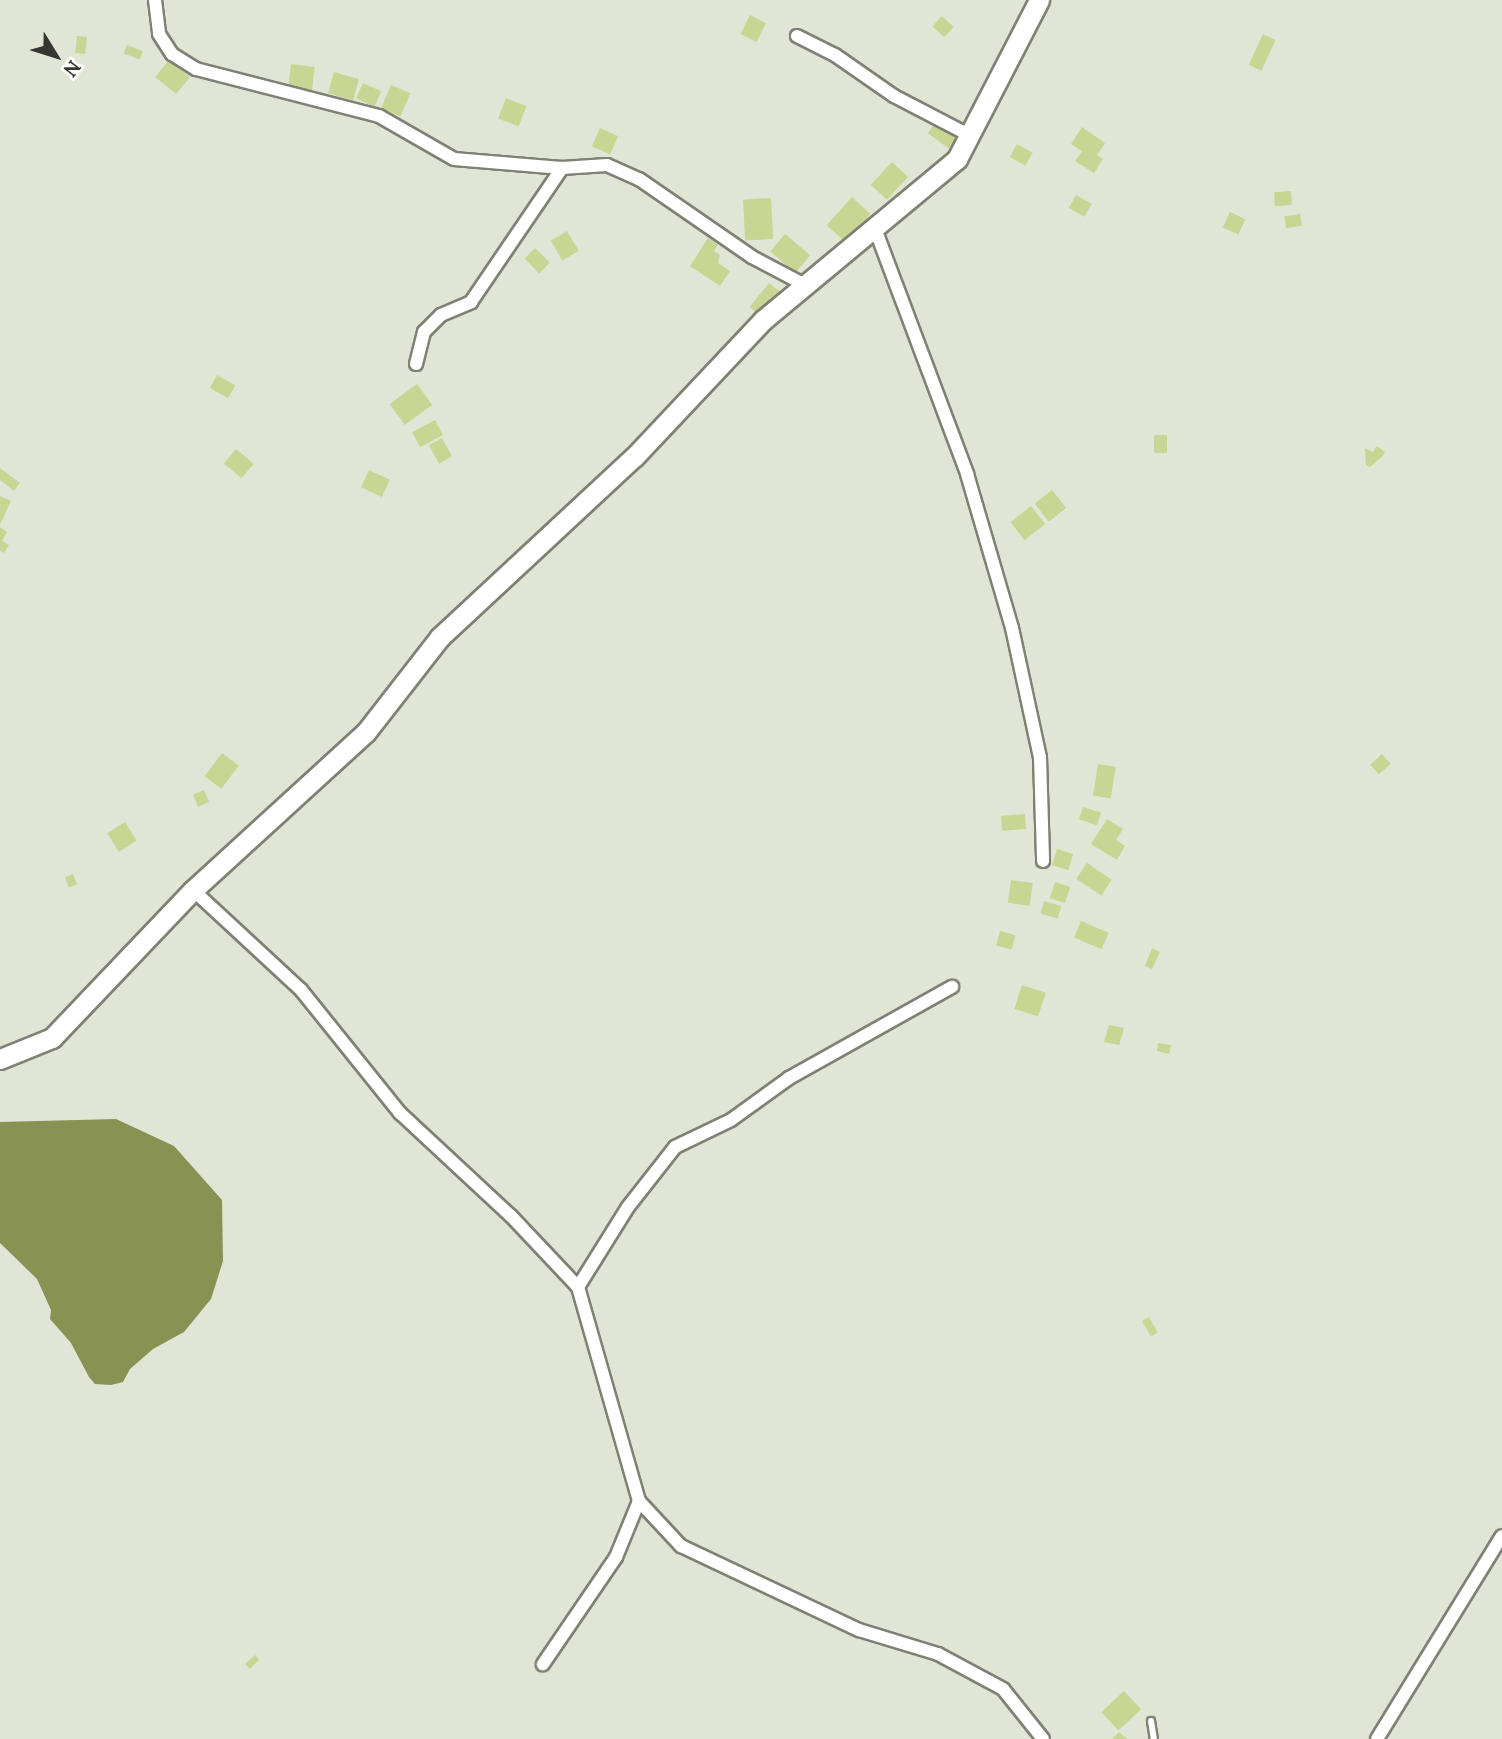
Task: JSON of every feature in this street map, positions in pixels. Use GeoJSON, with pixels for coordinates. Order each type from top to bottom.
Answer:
{"type":"FeatureCollection","features":[{"type":"Feature","properties":{"kind":"street"},"geometry":{"type":"LineString","coordinates":[[155,0],[159,34],[172,54],[196,69],[379,116],[454,159],[562,168],[607,165],[639,178],[752,257],[805,285]]}},
{"type":"Feature","properties":{"kind":"street"},"geometry":{"type":"LineString","coordinates":[[0,1059],[52,1038],[193,890],[366,732],[440,637],[634,457],[763,320],[957,159],[1039,0]]}},
{"type":"Feature","properties":{"kind":"street"},"geometry":{"type":"LineString","coordinates":[[797,36],[835,55],[894,96],[969,135]]}},
{"type":"Feature","properties":{"kind":"street"},"geometry":{"type":"LineString","coordinates":[[415,364],[424,332],[441,314],[471,302],[562,168]]}},
{"type":"Feature","properties":{"kind":"street"},"geometry":{"type":"LineString","coordinates":[[874,226],[967,474],[1012,628],[1040,757],[1043,861]]}},
{"type":"Feature","properties":{"kind":"street"},"geometry":{"type":"LineString","coordinates":[[193,890],[301,990],[400,1113],[511,1216],[578,1287],[639,1501],[681,1546],[859,1630],[938,1654],[1003,1689],[1043,1739]]}},
{"type":"Feature","properties":{"kind":"street"},"geometry":{"type":"LineString","coordinates":[[578,1287],[628,1207],[676,1147],[731,1120],[789,1078],[952,987]]}},
{"type":"Feature","properties":{"kind":"street"},"geometry":{"type":"LineString","coordinates":[[543,1664],[617,1557],[639,1501]]}},
{"type":"Feature","properties":{"kind":"street"},"geometry":{"type":"LineString","coordinates":[[1377,1739],[1502,1536]]}},
{"type":"Feature","properties":{"kind":"lane"},"geometry":{"type":"LineString","coordinates":[[1151,1721],[1153,1739]]}},
{"type":"Feature","properties":{"kind":"shaded area"},"geometry":{"type":"Polygon","coordinates":[[[116,1119],[174,1146],[222,1200],[223,1261],[211,1299],[184,1332],[153,1349],[130,1369],[123,1382],[111,1385],[95,1384],[89,1377],[71,1343],[50,1319],[51,1310],[37,1279],[0,1243],[0,1122],[116,1119]]]}},
{"type":"Feature","properties":{"kind":"building"},"geometry":{"type":"Polygon","coordinates":[[[750,15],[766,23],[757,42],[740,34],[750,15]]]}},
{"type":"Feature","properties":{"kind":"building"},"geometry":{"type":"Polygon","coordinates":[[[942,16],[954,27],[944,37],[932,26],[942,16]]]}},
{"type":"Feature","properties":{"kind":"building"},"geometry":{"type":"Polygon","coordinates":[[[1263,34],[1276,40],[1261,71],[1249,65],[1263,34]]]}},
{"type":"Feature","properties":{"kind":"building"},"geometry":{"type":"Polygon","coordinates":[[[77,36],[87,37],[85,54],[75,53],[77,36]]]}},
{"type":"Feature","properties":{"kind":"building"},"geometry":{"type":"Polygon","coordinates":[[[127,45],[143,51],[140,59],[124,53],[127,45]]]}},
{"type":"Feature","properties":{"kind":"building"},"geometry":{"type":"Polygon","coordinates":[[[169,60],[190,77],[176,94],[155,77],[169,60]]]}},
{"type":"Feature","properties":{"kind":"building"},"geometry":{"type":"Polygon","coordinates":[[[291,64],[315,67],[312,92],[288,89],[291,64]]]}},
{"type":"Feature","properties":{"kind":"building"},"geometry":{"type":"Polygon","coordinates":[[[334,72],[359,79],[353,100],[328,93],[334,72]]]}},
{"type":"Feature","properties":{"kind":"building"},"geometry":{"type":"Polygon","coordinates":[[[363,83],[381,91],[374,107],[356,99],[363,83]]]}},
{"type":"Feature","properties":{"kind":"building"},"geometry":{"type":"Polygon","coordinates":[[[391,85],[410,93],[401,116],[381,108],[391,85]]]}},
{"type":"Feature","properties":{"kind":"building"},"geometry":{"type":"Polygon","coordinates":[[[506,98],[527,106],[519,126],[498,119],[506,98]]]}},
{"type":"Feature","properties":{"kind":"building"},"geometry":{"type":"Polygon","coordinates":[[[936,122],[957,137],[949,149],[928,133],[936,122]]]}},
{"type":"Feature","properties":{"kind":"building"},"geometry":{"type":"Polygon","coordinates":[[[1082,127],[1105,143],[1097,155],[1103,159],[1094,173],[1075,161],[1082,151],[1071,144],[1082,127]]]}},
{"type":"Feature","properties":{"kind":"building"},"geometry":{"type":"Polygon","coordinates":[[[600,128],[618,136],[610,154],[592,146],[600,128]]]}},
{"type":"Feature","properties":{"kind":"building"},"geometry":{"type":"Polygon","coordinates":[[[1017,144],[1033,153],[1025,166],[1010,157],[1017,144]]]}},
{"type":"Feature","properties":{"kind":"building"},"geometry":{"type":"Polygon","coordinates":[[[892,162],[908,177],[887,200],[871,185],[892,162]]]}},
{"type":"Feature","properties":{"kind":"building"},"geometry":{"type":"Polygon","coordinates":[[[1291,191],[1292,205],[1275,206],[1274,192],[1291,191]]]}},
{"type":"Feature","properties":{"kind":"building"},"geometry":{"type":"Polygon","coordinates":[[[1076,195],[1092,204],[1084,217],[1069,208],[1076,195]]]}},
{"type":"Feature","properties":{"kind":"building"},"geometry":{"type":"Polygon","coordinates":[[[852,197],[871,214],[845,242],[827,225],[852,197]]]}},
{"type":"Feature","properties":{"kind":"building"},"geometry":{"type":"Polygon","coordinates":[[[771,198],[773,239],[745,240],[743,199],[771,198]]]}},
{"type":"Feature","properties":{"kind":"building"},"geometry":{"type":"Polygon","coordinates":[[[1230,212],[1245,219],[1238,235],[1223,227],[1230,212]]]}},
{"type":"Feature","properties":{"kind":"building"},"geometry":{"type":"Polygon","coordinates":[[[1300,214],[1302,226],[1286,228],[1284,217],[1300,214]]]}},
{"type":"Feature","properties":{"kind":"building"},"geometry":{"type":"Polygon","coordinates":[[[567,231],[579,251],[563,261],[551,241],[567,231]]]}},
{"type":"Feature","properties":{"kind":"building"},"geometry":{"type":"Polygon","coordinates":[[[785,234],[810,255],[795,273],[770,252],[785,234]]]}},
{"type":"Feature","properties":{"kind":"building"},"geometry":{"type":"Polygon","coordinates":[[[708,238],[718,245],[714,251],[720,255],[718,263],[730,271],[720,286],[690,266],[708,238]]]}},
{"type":"Feature","properties":{"kind":"building"},"geometry":{"type":"Polygon","coordinates":[[[535,248],[550,263],[539,273],[524,259],[535,248]]]}},
{"type":"Feature","properties":{"kind":"building"},"geometry":{"type":"Polygon","coordinates":[[[769,283],[780,292],[760,316],[749,307],[769,283]]]}},
{"type":"Feature","properties":{"kind":"building"},"geometry":{"type":"Polygon","coordinates":[[[217,375],[235,385],[228,398],[210,388],[217,375]]]}},
{"type":"Feature","properties":{"kind":"building"},"geometry":{"type":"Polygon","coordinates":[[[417,384],[432,405],[405,425],[389,404],[417,384]]]}},
{"type":"Feature","properties":{"kind":"building"},"geometry":{"type":"Polygon","coordinates":[[[435,420],[443,435],[420,447],[412,432],[435,420]]]}},
{"type":"Feature","properties":{"kind":"building"},"geometry":{"type":"Polygon","coordinates":[[[1154,435],[1167,435],[1167,453],[1154,453],[1154,435]]]}},
{"type":"Feature","properties":{"kind":"building"},"geometry":{"type":"Polygon","coordinates":[[[442,438],[452,456],[439,464],[429,445],[442,438]]]}},
{"type":"Feature","properties":{"kind":"building"},"geometry":{"type":"Polygon","coordinates":[[[1377,446],[1385,452],[1370,467],[1366,465],[1365,448],[1373,452],[1377,446]]]}},
{"type":"Feature","properties":{"kind":"building"},"geometry":{"type":"Polygon","coordinates":[[[236,449],[254,464],[241,478],[224,464],[236,449]]]}},
{"type":"Feature","properties":{"kind":"building"},"geometry":{"type":"Polygon","coordinates":[[[0,468],[20,483],[14,491],[0,480],[0,468]]]}},
{"type":"Feature","properties":{"kind":"building"},"geometry":{"type":"Polygon","coordinates":[[[369,470],[390,480],[382,497],[361,487],[369,470]]]}},
{"type":"Feature","properties":{"kind":"building"},"geometry":{"type":"Polygon","coordinates":[[[1052,490],[1066,508],[1049,522],[1035,504],[1052,490]]]}},
{"type":"Feature","properties":{"kind":"building"},"geometry":{"type":"Polygon","coordinates":[[[0,496],[11,501],[0,525],[0,496]]]}},
{"type":"Feature","properties":{"kind":"building"},"geometry":{"type":"Polygon","coordinates":[[[1031,506],[1045,524],[1025,540],[1011,522],[1031,506]]]}},
{"type":"Feature","properties":{"kind":"building"},"geometry":{"type":"Polygon","coordinates":[[[0,527],[7,532],[2,541],[9,545],[4,553],[0,551],[0,527]]]}},
{"type":"Feature","properties":{"kind":"building"},"geometry":{"type":"Polygon","coordinates":[[[222,753],[239,766],[221,789],[205,776],[222,753]]]}},
{"type":"Feature","properties":{"kind":"building"},"geometry":{"type":"Polygon","coordinates":[[[1382,754],[1391,764],[1379,774],[1370,765],[1382,754]]]}},
{"type":"Feature","properties":{"kind":"building"},"geometry":{"type":"Polygon","coordinates":[[[1098,764],[1116,767],[1111,798],[1093,796],[1098,764]]]}},
{"type":"Feature","properties":{"kind":"building"},"geometry":{"type":"Polygon","coordinates":[[[204,790],[209,802],[198,807],[193,795],[204,790]]]}},
{"type":"Feature","properties":{"kind":"building"},"geometry":{"type":"Polygon","coordinates":[[[1083,807],[1101,813],[1097,825],[1079,819],[1083,807]]]}},
{"type":"Feature","properties":{"kind":"building"},"geometry":{"type":"Polygon","coordinates":[[[1025,814],[1026,829],[1002,831],[1001,816],[1025,814]]]}},
{"type":"Feature","properties":{"kind":"building"},"geometry":{"type":"Polygon","coordinates":[[[1107,819],[1123,829],[1116,840],[1125,846],[1117,860],[1091,844],[1107,819]]]}},
{"type":"Feature","properties":{"kind":"building"},"geometry":{"type":"Polygon","coordinates":[[[125,822],[137,841],[119,852],[107,833],[125,822]]]}},
{"type":"Feature","properties":{"kind":"building"},"geometry":{"type":"Polygon","coordinates":[[[1057,849],[1073,854],[1068,870],[1052,865],[1057,849]]]}},
{"type":"Feature","properties":{"kind":"building"},"geometry":{"type":"Polygon","coordinates":[[[1087,863],[1112,880],[1101,896],[1076,879],[1087,863]]]}},
{"type":"Feature","properties":{"kind":"building"},"geometry":{"type":"Polygon","coordinates":[[[73,874],[77,884],[69,888],[65,877],[73,874]]]}},
{"type":"Feature","properties":{"kind":"building"},"geometry":{"type":"Polygon","coordinates":[[[1011,880],[1033,883],[1030,906],[1008,903],[1011,880]]]}},
{"type":"Feature","properties":{"kind":"building"},"geometry":{"type":"Polygon","coordinates":[[[1055,882],[1070,887],[1065,903],[1050,898],[1055,882]]]}},
{"type":"Feature","properties":{"kind":"building"},"geometry":{"type":"Polygon","coordinates":[[[1044,901],[1061,906],[1058,918],[1040,913],[1044,901]]]}},
{"type":"Feature","properties":{"kind":"building"},"geometry":{"type":"Polygon","coordinates":[[[1081,921],[1109,933],[1102,949],[1074,938],[1081,921]]]}},
{"type":"Feature","properties":{"kind":"building"},"geometry":{"type":"Polygon","coordinates":[[[1000,931],[1015,935],[1012,950],[996,945],[1000,931]]]}},
{"type":"Feature","properties":{"kind":"building"},"geometry":{"type":"Polygon","coordinates":[[[1152,948],[1160,952],[1152,969],[1145,966],[1152,948]]]}},
{"type":"Feature","properties":{"kind":"building"},"geometry":{"type":"Polygon","coordinates":[[[1022,985],[1046,993],[1038,1017],[1014,1009],[1022,985]]]}},
{"type":"Feature","properties":{"kind":"building"},"geometry":{"type":"Polygon","coordinates":[[[1109,1025],[1124,1028],[1119,1045],[1104,1042],[1109,1025]]]}},
{"type":"Feature","properties":{"kind":"building"},"geometry":{"type":"Polygon","coordinates":[[[1158,1043],[1171,1045],[1169,1054],[1157,1051],[1158,1043]]]}},
{"type":"Feature","properties":{"kind":"building"},"geometry":{"type":"Polygon","coordinates":[[[1149,1317],[1158,1333],[1151,1337],[1142,1321],[1149,1317]]]}},
{"type":"Feature","properties":{"kind":"building"},"geometry":{"type":"Polygon","coordinates":[[[255,1655],[259,1660],[250,1669],[245,1664],[255,1655]]]}},
{"type":"Feature","properties":{"kind":"building"},"geometry":{"type":"Polygon","coordinates":[[[1124,1691],[1141,1709],[1118,1730],[1101,1712],[1124,1691]]]}},
{"type":"Feature","properties":{"kind":"building"},"geometry":{"type":"Polygon","coordinates":[[[1119,1732],[1127,1739],[1112,1739],[1119,1732]]]}}]}
